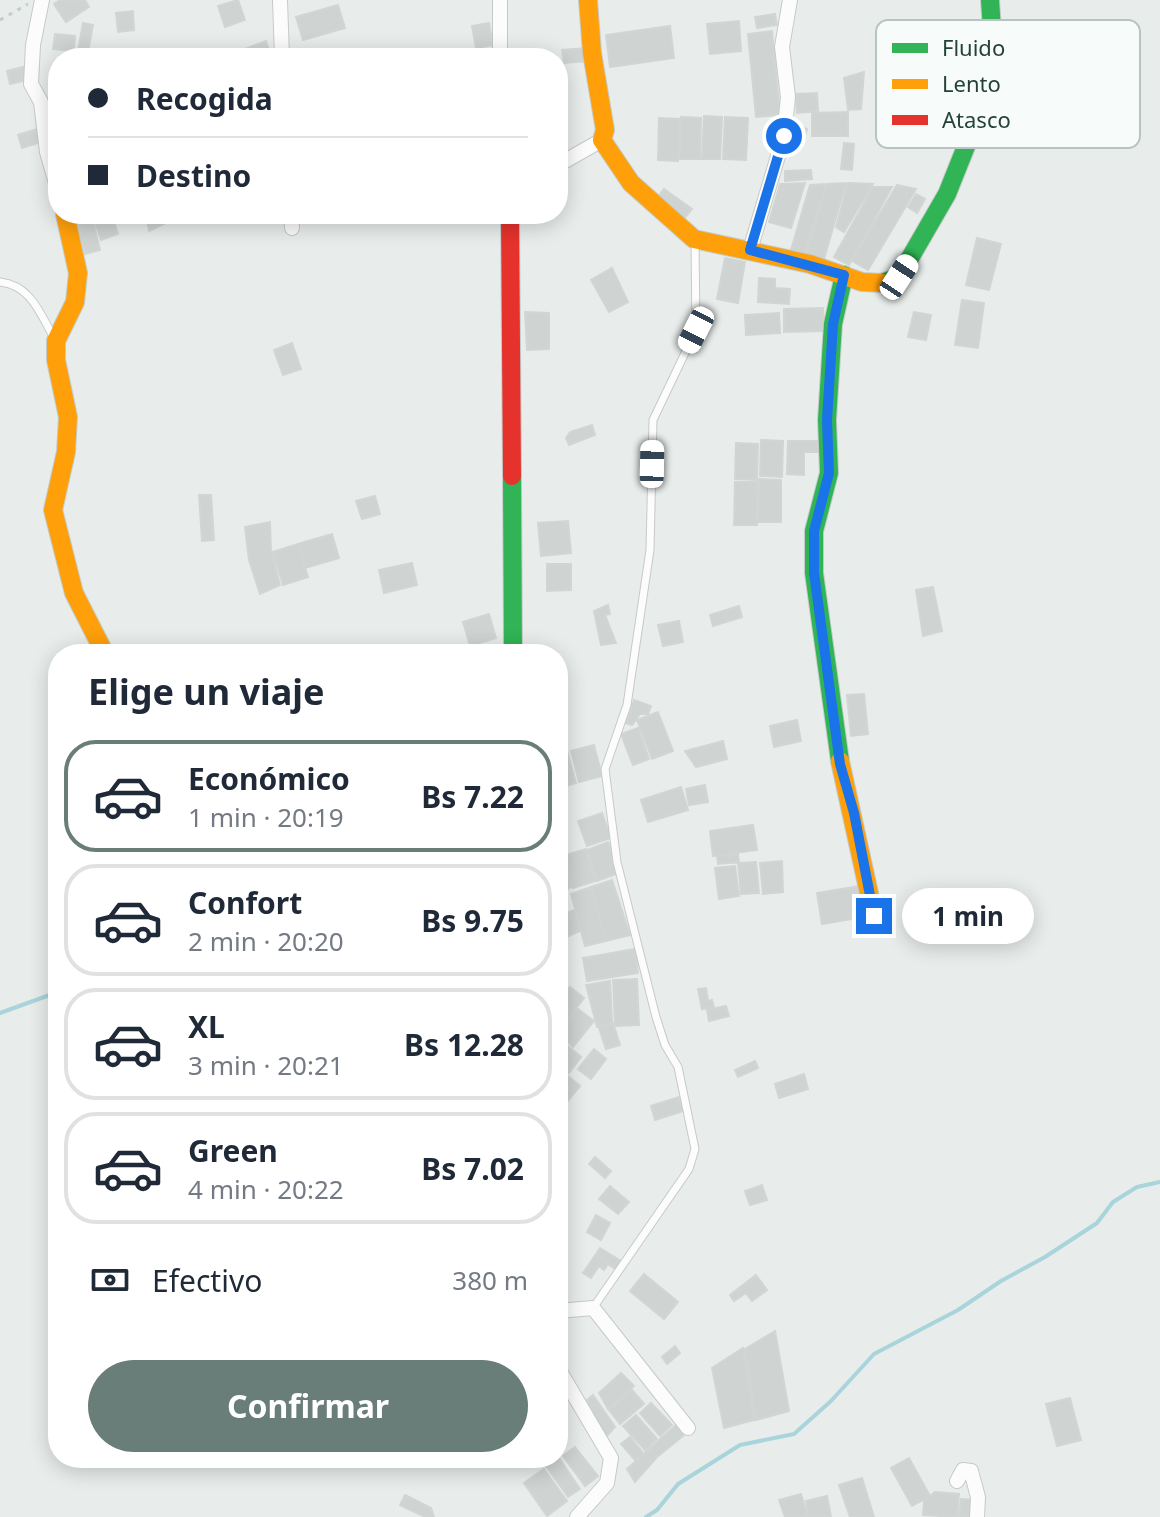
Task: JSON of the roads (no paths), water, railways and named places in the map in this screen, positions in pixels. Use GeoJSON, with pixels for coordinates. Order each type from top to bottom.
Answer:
{"type":"FeatureCollection","features":[{"type":"Feature","properties":{"kind":"street"},"geometry":{"type":"LineString","coordinates":[[42,0],[33,45],[31,84],[41,102],[48,155]]}},
{"type":"Feature","properties":{"kind":"street"},"geometry":{"type":"LineString","coordinates":[[280,0],[282,48]]}},
{"type":"Feature","properties":{"kind":"street"},"geometry":{"type":"LineString","coordinates":[[500,0],[500,48]]}},
{"type":"Feature","properties":{"kind":"street"},"geometry":{"type":"LineString","coordinates":[[568,159],[602,140],[605,130],[592,53],[588,0]]}},
{"type":"Feature","properties":{"kind":"street"},"geometry":{"type":"LineString","coordinates":[[750,250],[784,136],[788,97],[782,47],[790,0]]}},
{"type":"Feature","properties":{"kind":"street"},"geometry":{"type":"LineString","coordinates":[[990,0],[991,20]]}},
{"type":"Feature","properties":{"kind":"street"},"geometry":{"type":"LineString","coordinates":[[602,140],[637,189],[694,239],[750,250],[878,284],[899,277],[947,194],[965,148]]}},
{"type":"Feature","properties":{"kind":"street"},"geometry":{"type":"LineString","coordinates":[[67,224],[78,273],[75,302],[56,341],[56,360],[68,417],[66,452],[53,510],[74,593],[100,644]]}},
{"type":"Feature","properties":{"kind":"street"},"geometry":{"type":"LineString","coordinates":[[510,224],[513,644]]}},
{"type":"Feature","properties":{"kind":"street"},"geometry":{"type":"LineString","coordinates":[[844,275],[833,324],[827,420],[829,473],[814,531],[814,573],[840,764],[854,813],[874,916]]}},
{"type":"Feature","properties":{"kind":"street"},"geometry":{"type":"LineString","coordinates":[[568,1310],[593,1308],[688,1428]]}},
{"type":"Feature","properties":{"kind":"street"},"geometry":{"type":"LineString","coordinates":[[568,1383],[611,1458],[607,1483],[577,1517]]}},
{"type":"Feature","properties":{"kind":"street"},"geometry":{"type":"LineString","coordinates":[[568,1388],[573,1390]]}},
{"type":"Feature","properties":{"kind":"street"},"geometry":{"type":"LineString","coordinates":[[957,1481],[963,1470],[971,1471],[976,1478],[977,1517]]}},
{"type":"Feature","properties":{"kind":"lane"},"geometry":{"type":"LineString","coordinates":[[593,1308],[689,1169],[695,1149],[678,1067],[665,1045],[656,1017],[617,862],[605,769],[627,705],[650,550],[653,420],[696,330],[694,239]]}},
{"type":"Feature","properties":{"kind":"lane"},"geometry":{"type":"LineString","coordinates":[[0,282],[13,283],[41,307],[56,341]]}},
{"type":"Feature","properties":{"kind":"waterway"},"geometry":{"type":"LineString","coordinates":[[0,1013],[48,996]]}},
{"type":"Feature","properties":{"kind":"waterway"},"geometry":{"type":"LineString","coordinates":[[646,1517],[657,1510],[678,1484],[740,1445],[794,1434],[831,1401],[874,1354],[958,1310],[1045,1257],[1097,1223],[1113,1202],[1137,1187],[1160,1182]]}}]}
